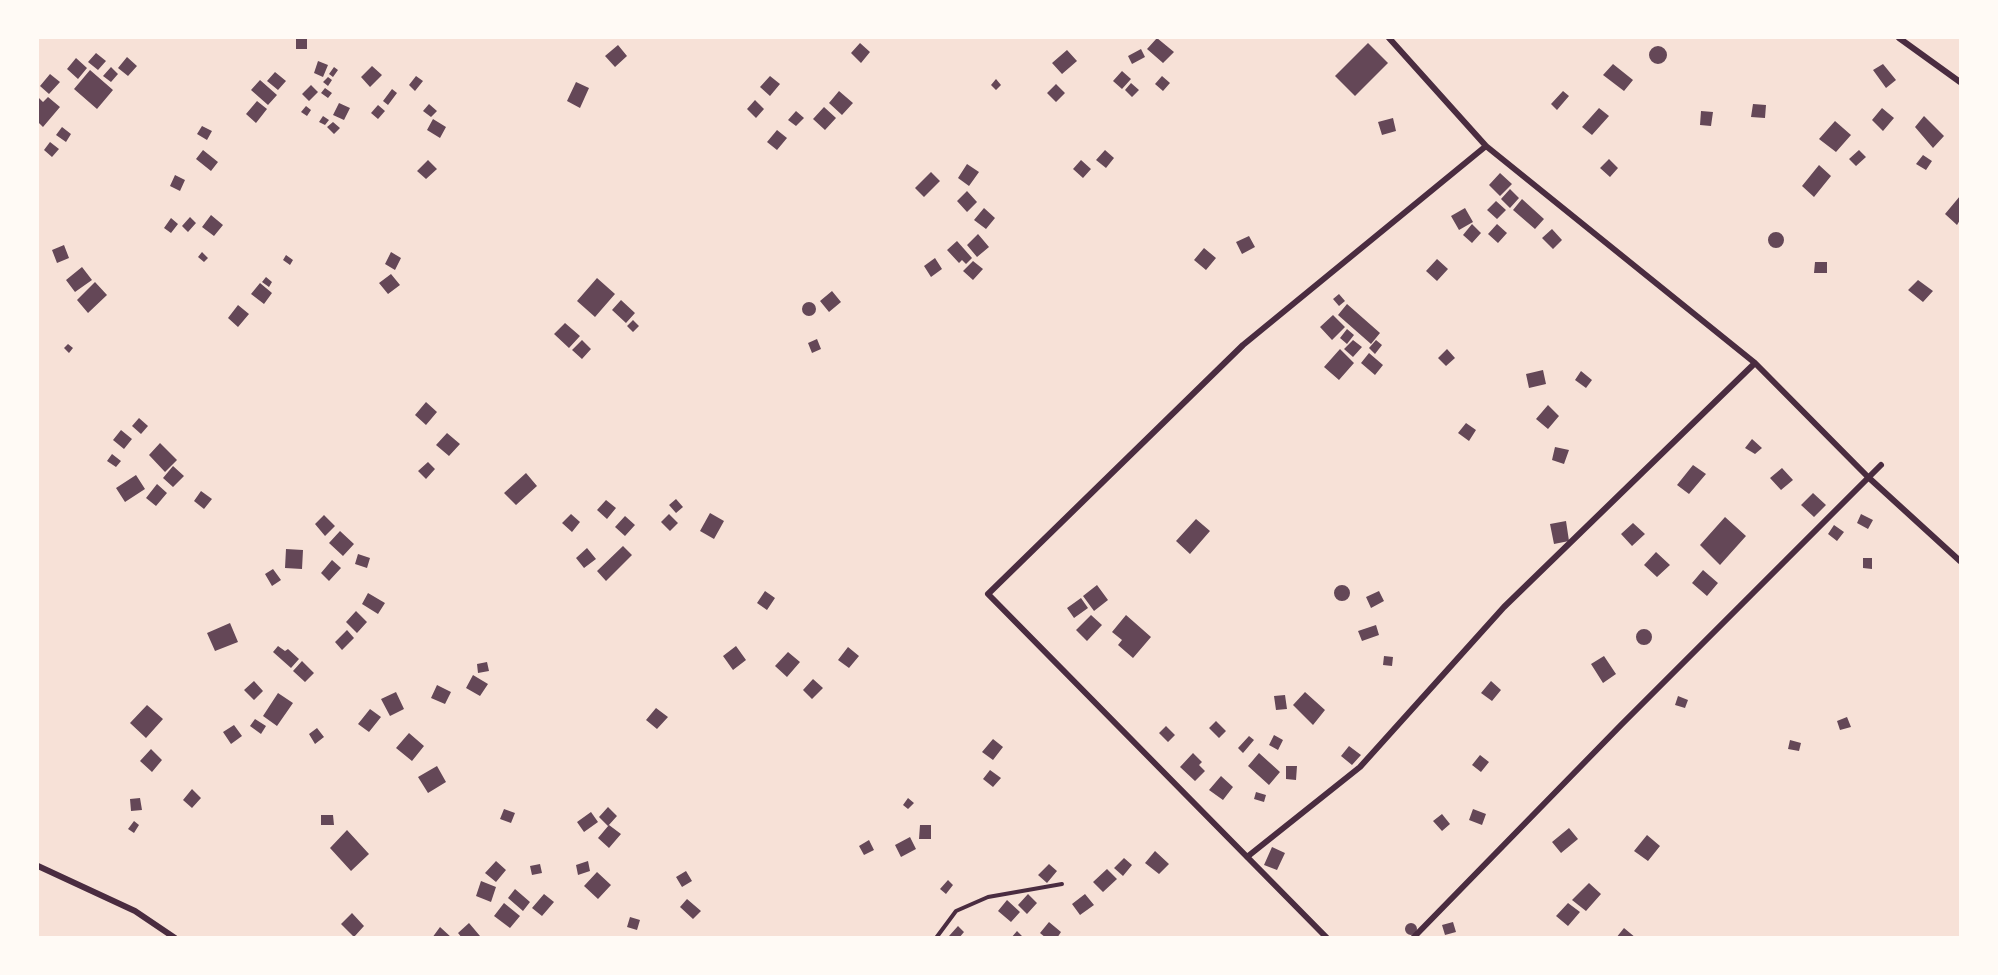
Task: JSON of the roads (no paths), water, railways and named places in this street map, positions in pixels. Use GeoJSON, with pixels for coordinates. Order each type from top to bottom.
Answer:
{"type":"FeatureCollection","features":[{"type":"Feature","properties":{"kind":"street"},"geometry":{"type":"LineString","coordinates":[[1389,38],[1486,146],[1755,363],[1868,477],[1960,561]]}},
{"type":"Feature","properties":{"kind":"street"},"geometry":{"type":"LineString","coordinates":[[1899,38],[1960,82]]}},
{"type":"Feature","properties":{"kind":"street"},"geometry":{"type":"LineString","coordinates":[[1327,938],[988,594],[1243,345],[1486,146]]}},
{"type":"Feature","properties":{"kind":"street"},"geometry":{"type":"LineString","coordinates":[[1247,857],[1360,767],[1504,607],[1755,363]]}},
{"type":"Feature","properties":{"kind":"street"},"geometry":{"type":"LineString","coordinates":[[1413,938],[1612,733],[1881,465]]}},
{"type":"Feature","properties":{"kind":"street"},"geometry":{"type":"LineString","coordinates":[[38,866],[135,911],[175,938]]}}]}
